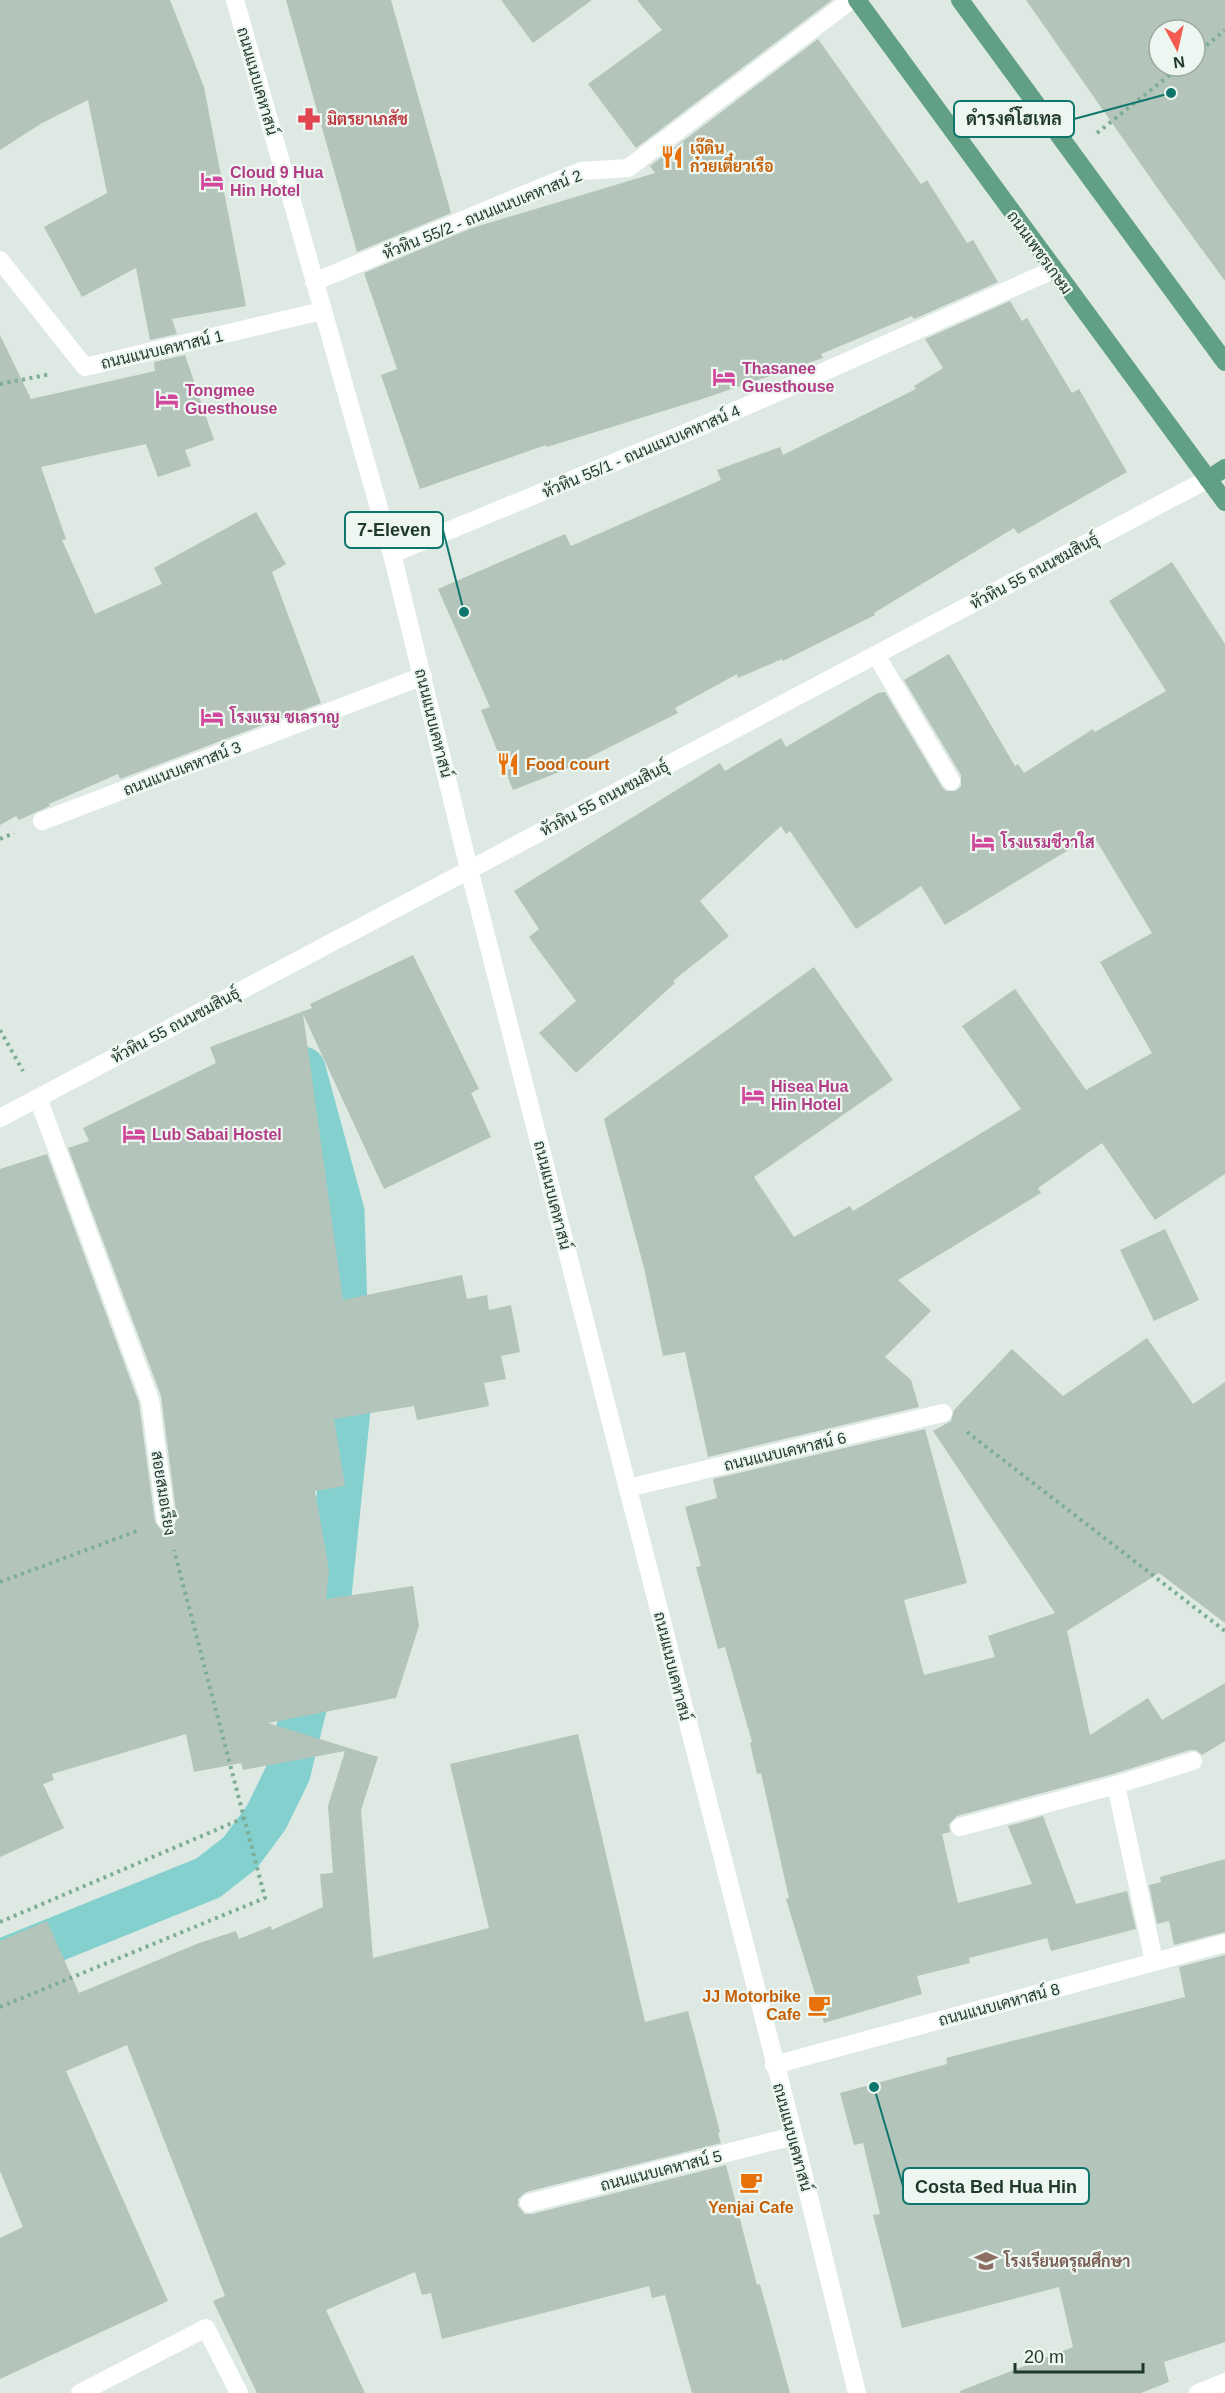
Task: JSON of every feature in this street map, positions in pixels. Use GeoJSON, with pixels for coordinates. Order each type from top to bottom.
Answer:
{"type":"FeatureCollection","features":[{"type":"Feature","properties":{"kind":"main road","name":"ถนนเพชรเกษม"},"geometry":{"type":"LineString","coordinates":[[857,0],[1225,502]]}},
{"type":"Feature","properties":{"kind":"main road"},"geometry":{"type":"LineString","coordinates":[[960,0],[1225,362]]}},
{"type":"Feature","properties":{"kind":"main road"},"geometry":{"type":"LineString","coordinates":[[1208,479],[1225,468]]}},
{"type":"Feature","properties":{"kind":"street","name":"ถนนแนบเคหาสน์"},"geometry":{"type":"LineString","coordinates":[[235,0],[392,554],[469,869],[774,2066],[794,2136],[857,2393]]}},
{"type":"Feature","properties":{"kind":"street","name":"หัวหิน 55/2 - ถนนแนบเคหาสน์ 2"},"geometry":{"type":"LineString","coordinates":[[314,282],[581,171],[627,168],[851,0]]}},
{"type":"Feature","properties":{"kind":"street"},"geometry":{"type":"LineString","coordinates":[[0,260],[84,367]]}},
{"type":"Feature","properties":{"kind":"street","name":"หัวหิน 55/1 - ถนนแนบเคหาสน์ 4"},"geometry":{"type":"LineString","coordinates":[[392,554],[690,431],[1053,270]]}},
{"type":"Feature","properties":{"kind":"street","name":"ถนนแนบเคหาสน์ 1"},"geometry":{"type":"LineString","coordinates":[[84,367],[322,311]]}},
{"type":"Feature","properties":{"kind":"street","name":"หัวหิน 55 ถนนชมสินธุ์"},"geometry":{"type":"LineString","coordinates":[[0,1118],[1208,479]]}},
{"type":"Feature","properties":{"kind":"street"},"geometry":{"type":"LineString","coordinates":[[876,655],[951,782]]}},
{"type":"Feature","properties":{"kind":"street","name":"ถนนแนบเคหาสน์ 3"},"geometry":{"type":"LineString","coordinates":[[42,820],[423,676]]}},
{"type":"Feature","properties":{"kind":"street","name":"สอยสมอเรียง"},"geometry":{"type":"LineString","coordinates":[[38,1098],[150,1400],[166,1520]]}},
{"type":"Feature","properties":{"kind":"street","name":"ถนนแนบเคหาสน์ 6"},"geometry":{"type":"LineString","coordinates":[[628,1488],[943,1413]]}},
{"type":"Feature","properties":{"kind":"street"},"geometry":{"type":"LineString","coordinates":[[960,1827],[1116,1785],[1193,1761]]}},
{"type":"Feature","properties":{"kind":"street"},"geometry":{"type":"LineString","coordinates":[[1116,1785],[1154,1961]]}},
{"type":"Feature","properties":{"kind":"street","name":"ถนนแนบเคหาสน์ 8"},"geometry":{"type":"LineString","coordinates":[[774,2066],[1225,1943]]}},
{"type":"Feature","properties":{"kind":"street","name":"ถนนแนบเคหาสน์ 5"},"geometry":{"type":"LineString","coordinates":[[529,2203],[794,2136]]}},
{"type":"Feature","properties":{"kind":"street"},"geometry":{"type":"LineString","coordinates":[[80,2393],[206,2328],[238,2393]]}},
{"type":"Feature","properties":{"kind":"street"},"geometry":{"type":"LineString","coordinates":[[1198,2393],[1225,2382]]}},
{"type":"Feature","properties":{"kind":"path"},"geometry":{"type":"LineString","coordinates":[[1207,44],[1225,30]]}},
{"type":"Feature","properties":{"kind":"path"},"geometry":{"type":"LineString","coordinates":[[1072,154],[1166,78]]}},
{"type":"Feature","properties":{"kind":"path","name":"ถนนแนบเคหาสน์ 1"},"geometry":{"type":"LineString","coordinates":[[0,384],[84,367]]}},
{"type":"Feature","properties":{"kind":"path"},"geometry":{"type":"LineString","coordinates":[[0,1030],[38,1098]]}},
{"type":"Feature","properties":{"kind":"path"},"geometry":{"type":"LineString","coordinates":[[943,1413],[1225,1631]]}},
{"type":"Feature","properties":{"kind":"path"},"geometry":{"type":"LineString","coordinates":[[0,1582],[166,1520]]}},
{"type":"Feature","properties":{"kind":"path","name":"สอยสมอเรียง"},"geometry":{"type":"LineString","coordinates":[[0,2007],[264,1898],[166,1520]]}},
{"type":"Feature","properties":{"kind":"path"},"geometry":{"type":"LineString","coordinates":[[0,1922],[244,1818]]}},
{"type":"Feature","properties":{"kind":"building"},"geometry":{"type":"Polygon","coordinates":[[[0,0],[170,0],[204,87],[246,306],[172,319],[177,334],[150,340],[136,268],[82,297],[44,227],[107,193],[88,100],[42,123],[0,150],[0,0]]]}},
{"type":"Feature","properties":{"kind":"building"},"geometry":{"type":"Polygon","coordinates":[[[286,0],[391,0],[451,213],[357,252],[286,0]]]}},
{"type":"Feature","properties":{"kind":"building"},"geometry":{"type":"Polygon","coordinates":[[[501,0],[592,0],[533,43],[501,0]]]}},
{"type":"Feature","properties":{"kind":"building"},"geometry":{"type":"Polygon","coordinates":[[[637,0],[832,0],[636,148],[588,84],[662,30],[637,0]]]}},
{"type":"Feature","properties":{"kind":"building"},"geometry":{"type":"Polygon","coordinates":[[[1026,0],[1225,0],[1225,281],[1168,203],[1026,0]]]}},
{"type":"Feature","properties":{"kind":"building"},"geometry":{"type":"Polygon","coordinates":[[[818,39],[921,184],[927,180],[967,243],[973,240],[998,282],[914,319],[912,316],[821,354],[823,358],[699,400],[547,447],[546,445],[420,489],[381,375],[397,369],[364,273],[472,228],[655,173],[650,166],[818,39]]]}},
{"type":"Feature","properties":{"kind":"building"},"geometry":{"type":"Polygon","coordinates":[[[1010,301],[1022,321],[1027,318],[1072,393],[1079,389],[1127,472],[1018,534],[1014,528],[874,613],[875,615],[783,661],[782,659],[738,678],[737,674],[675,708],[678,713],[562,771],[513,790],[481,710],[490,707],[438,589],[565,534],[571,546],[721,480],[717,470],[780,447],[783,455],[916,389],[914,386],[943,368],[925,339],[1010,301]]]}},
{"type":"Feature","properties":{"kind":"building"},"geometry":{"type":"Polygon","coordinates":[[[0,335],[31,399],[155,371],[154,362],[185,355],[214,440],[185,450],[191,466],[158,477],[146,444],[41,467],[66,539],[62,540],[95,614],[162,584],[154,568],[256,512],[286,564],[272,572],[321,703],[120,779],[118,774],[49,804],[50,806],[19,820],[16,816],[0,825],[0,335]]]}},
{"type":"Feature","properties":{"kind":"building"},"geometry":{"type":"Polygon","coordinates":[[[1172,562],[1225,644],[1225,1174],[1155,1220],[1102,1143],[1038,1188],[1041,1193],[898,1280],[931,1311],[885,1357],[911,1380],[919,1407],[708,1457],[685,1352],[663,1356],[644,1268],[604,1119],[814,967],[893,1080],[754,1177],[794,1237],[850,1206],[853,1211],[1021,1109],[962,1026],[1015,989],[1086,1090],[1152,1053],[1100,962],[1152,933],[1093,835],[945,925],[921,886],[856,929],[790,831],[786,834],[781,826],[700,901],[729,936],[673,981],[675,983],[576,1073],[539,1033],[576,1001],[529,937],[539,929],[514,891],[720,763],[725,771],[781,738],[786,747],[878,693],[885,692],[942,787],[946,791],[956,791],[961,786],[961,775],[904,680],[949,654],[1015,766],[1018,764],[1024,773],[1093,729],[1095,732],[1166,691],[1109,601],[1172,562]]]}},
{"type":"Feature","properties":{"kind":"building"},"geometry":{"type":"Polygon","coordinates":[[[413,955],[479,1089],[471,1093],[491,1137],[384,1189],[303,1014],[343,1300],[462,1275],[467,1299],[487,1295],[489,1310],[511,1305],[520,1352],[501,1356],[506,1379],[484,1383],[489,1406],[417,1420],[414,1406],[334,1419],[345,1486],[315,1491],[329,1570],[326,1599],[413,1586],[419,1626],[396,1698],[268,1723],[378,1757],[361,1810],[373,1958],[489,1928],[450,1764],[578,1734],[645,2022],[688,2011],[721,2143],[526,2192],[518,2199],[518,2206],[525,2214],[532,2214],[726,2165],[757,2285],[760,2284],[790,2393],[692,2393],[665,2295],[652,2298],[649,2286],[442,2339],[431,2293],[422,2295],[415,2272],[326,2310],[365,2393],[257,2393],[213,2301],[225,2296],[127,2045],[66,2071],[168,2301],[0,2379],[0,2238],[23,2227],[0,2171],[0,1941],[47,1921],[79,1993],[199,1943],[236,1931],[239,1939],[271,1926],[272,1930],[323,1907],[320,1874],[333,1873],[328,1806],[345,1751],[243,1770],[241,1763],[194,1772],[186,1734],[52,1774],[54,1780],[43,1784],[64,1828],[0,1857],[0,1169],[47,1154],[139,1403],[155,1522],[162,1531],[172,1529],[177,1519],[161,1396],[68,1148],[89,1141],[83,1128],[216,1063],[210,1047],[312,1008],[310,1004],[413,955]]]}},
{"type":"Feature","properties":{"kind":"building"},"geometry":{"type":"Polygon","coordinates":[[[1165,1229],[1199,1300],[1154,1321],[1120,1250],[1165,1229]]]}},
{"type":"Feature","properties":{"kind":"building"},"geometry":{"type":"Polygon","coordinates":[[[1147,1338],[1193,1404],[1225,1382],[1225,1623],[1159,1573],[1067,1631],[1090,1735],[1148,1698],[1162,1720],[1225,1683],[1225,1741],[1202,1755],[1196,1750],[1190,1750],[1113,1774],[957,1816],[949,1824],[950,1832],[942,1834],[958,1903],[1032,1884],[1008,1826],[1043,1816],[1076,1904],[1127,1891],[1136,1929],[1051,1951],[1047,1938],[969,1958],[970,1963],[917,1976],[922,1994],[824,2023],[786,1899],[789,1898],[761,1773],[757,1774],[750,1743],[752,1742],[725,1647],[718,1649],[696,1567],[701,1566],[685,1507],[717,1498],[713,1479],[925,1429],[967,1583],[904,1600],[924,1675],[995,1657],[988,1636],[1055,1613],[933,1431],[951,1421],[954,1410],[1012,1349],[1063,1396],[1147,1338]]]}},
{"type":"Feature","properties":{"kind":"building"},"geometry":{"type":"Polygon","coordinates":[[[1225,1859],[1225,1932],[1174,1945],[1169,1921],[1157,1924],[1149,1885],[1161,1882],[1160,1877],[1225,1859]]]}},
{"type":"Feature","properties":{"kind":"building"},"geometry":{"type":"Polygon","coordinates":[[[1225,1955],[1225,2342],[1164,2362],[1169,2382],[1141,2393],[961,2393],[960,2391],[1073,2347],[1059,2287],[902,2328],[873,2215],[880,2214],[863,2143],[854,2145],[840,2093],[947,2064],[946,2058],[1185,1997],[1179,1967],[1225,1955]]]}},
{"type":"Feature","properties":{"kind":"waterway"},"geometry":{"type":"LineString","coordinates":[[0,1962],[208,1878],[240,1853],[266,1818],[288,1773],[327,1615],[348,1410],[342,1212],[303,1069]]}},
{"type":"Feature","properties":{"kind":"place","name":"ดำรงค์โฮเทล"},"geometry":{"type":"Point","coordinates":[1171,93]}},
{"type":"Feature","properties":{"kind":"place","name":"มิตรยาเภสัช"},"geometry":{"type":"Point","coordinates":[309,119]}},
{"type":"Feature","properties":{"kind":"place","name":"เจ๊ดิน ก๋วยเตี๋ยวเรือ"},"geometry":{"type":"Point","coordinates":[672,157]}},
{"type":"Feature","properties":{"kind":"place","name":"Cloud 9 Hua Hin Hotel"},"geometry":{"type":"Point","coordinates":[212,181]}},
{"type":"Feature","properties":{"kind":"place","name":"Thasanee Guesthouse"},"geometry":{"type":"Point","coordinates":[724,377]}},
{"type":"Feature","properties":{"kind":"place","name":"Tongmee Guesthouse"},"geometry":{"type":"Point","coordinates":[167,399]}},
{"type":"Feature","properties":{"kind":"place","name":"7-Eleven"},"geometry":{"type":"Point","coordinates":[464,612]}},
{"type":"Feature","properties":{"kind":"place","name":"โรงแรม ชเลราญ"},"geometry":{"type":"Point","coordinates":[212,717]}},
{"type":"Feature","properties":{"kind":"place","name":"Food court"},"geometry":{"type":"Point","coordinates":[508,764]}},
{"type":"Feature","properties":{"kind":"place","name":"โรงแรมชีวาใส"},"geometry":{"type":"Point","coordinates":[983,842]}},
{"type":"Feature","properties":{"kind":"place","name":"Hisea Hua Hin Hotel"},"geometry":{"type":"Point","coordinates":[753,1095]}},
{"type":"Feature","properties":{"kind":"place","name":"Lub Sabai Hostel"},"geometry":{"type":"Point","coordinates":[134,1134]}},
{"type":"Feature","properties":{"kind":"place","name":"JJ Motorbike Cafe"},"geometry":{"type":"Point","coordinates":[819,2005]}},
{"type":"Feature","properties":{"kind":"place","name":"Costa Bed Hua Hin"},"geometry":{"type":"Point","coordinates":[874,2087]}},
{"type":"Feature","properties":{"kind":"place","name":"Yenjai Cafe"},"geometry":{"type":"Point","coordinates":[751,2182]}},
{"type":"Feature","properties":{"kind":"place","name":"โรงเรียนดรุณศึกษา"},"geometry":{"type":"Point","coordinates":[986,2261]}}]}
